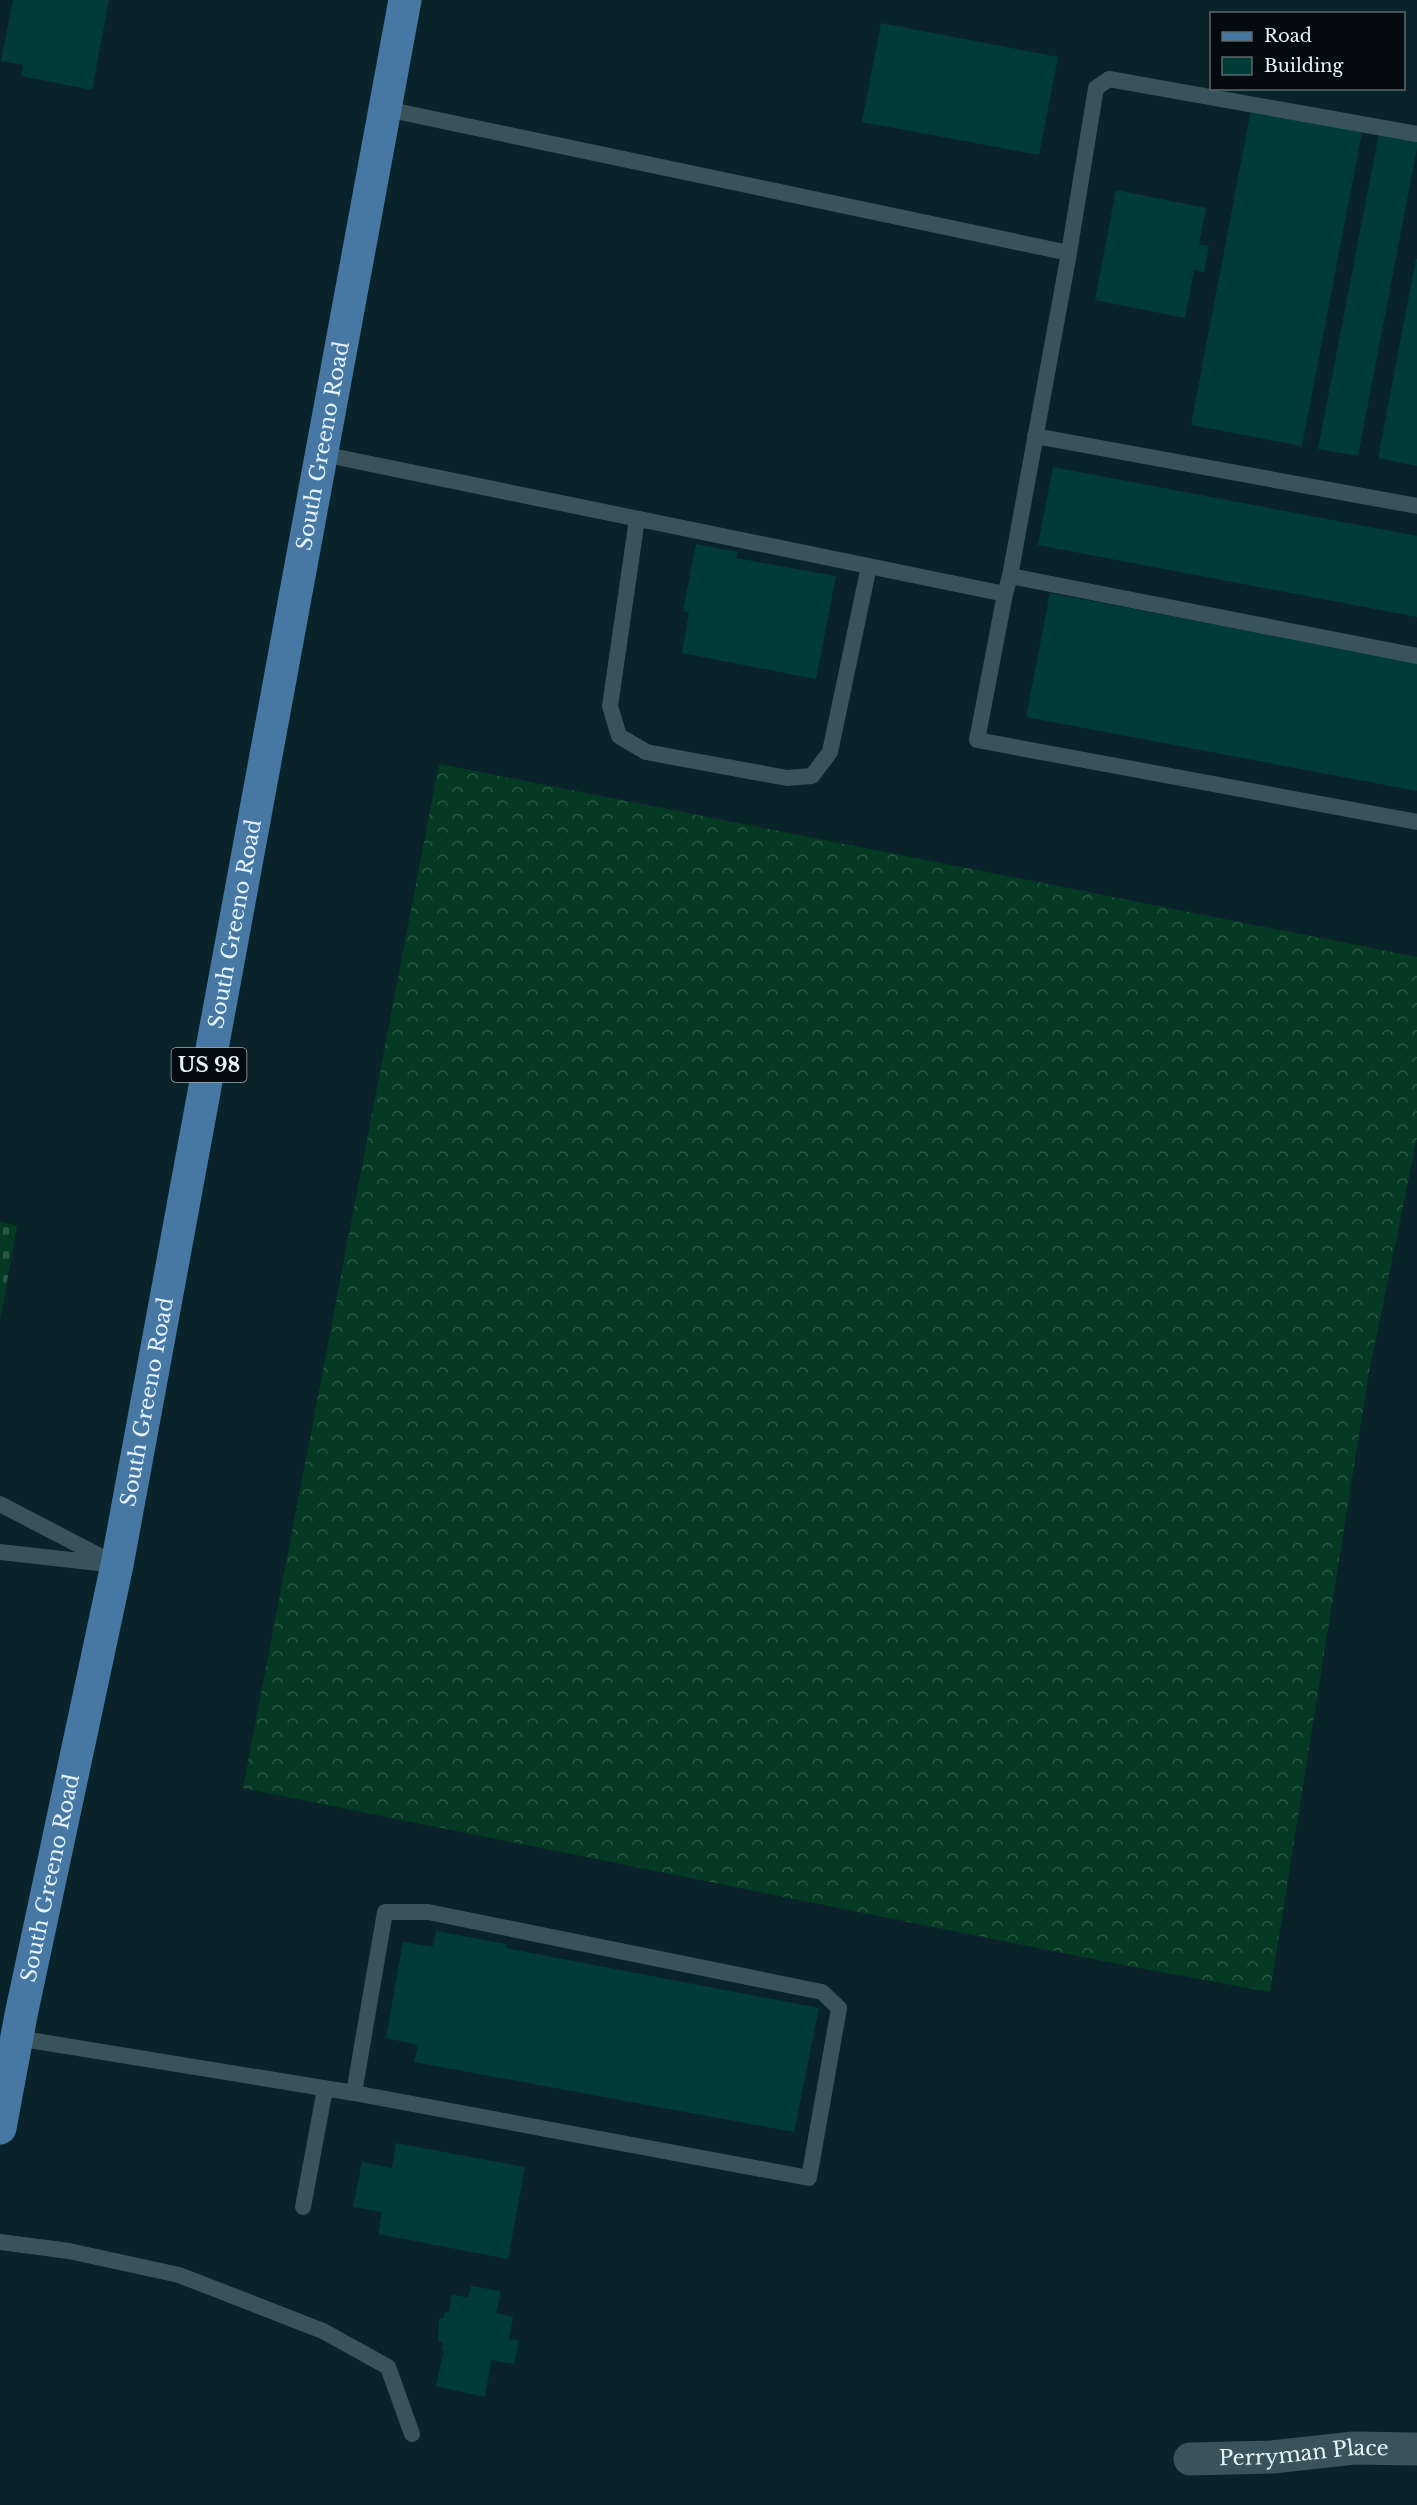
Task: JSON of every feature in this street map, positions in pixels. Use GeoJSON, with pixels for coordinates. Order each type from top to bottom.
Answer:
{"type":"FeatureCollection","features":[{"type":"Feature","properties":{"kind":"main road","name":"South Greeno Road"},"geometry":{"type":"LineString","coordinates":[[0,2128],[13,2021],[117,1565],[405,0]]}},
{"type":"Feature","properties":{"kind":"street","name":"Perryman Place"},"geometry":{"type":"LineString","coordinates":[[1190,2459],[1272,2457],[1354,2448],[1417,2449]]}},
{"type":"Feature","properties":{"kind":"lane"},"geometry":{"type":"LineString","coordinates":[[1417,134],[1109,79],[1096,88],[1069,253],[1010,576],[977,740],[1417,822]]}},
{"type":"Feature","properties":{"kind":"lane"},"geometry":{"type":"LineString","coordinates":[[386,109],[1069,253]]}},
{"type":"Feature","properties":{"kind":"lane"},"geometry":{"type":"LineString","coordinates":[[1035,436],[1417,506]]}},
{"type":"Feature","properties":{"kind":"lane"},"geometry":{"type":"LineString","coordinates":[[322,454],[1005,594]]}},
{"type":"Feature","properties":{"kind":"lane"},"geometry":{"type":"LineString","coordinates":[[637,519],[610,706],[619,736],[646,752],[787,778],[812,776],[830,752],[869,566]]}},
{"type":"Feature","properties":{"kind":"lane"},"geometry":{"type":"LineString","coordinates":[[1010,576],[1417,656]]}},
{"type":"Feature","properties":{"kind":"lane"},"geometry":{"type":"LineString","coordinates":[[0,1504],[117,1565]]}},
{"type":"Feature","properties":{"kind":"lane"},"geometry":{"type":"LineString","coordinates":[[0,1552],[117,1565]]}},
{"type":"Feature","properties":{"kind":"lane"},"geometry":{"type":"LineString","coordinates":[[13,2021],[325,2089],[809,2178],[839,2008],[822,1992],[428,1912],[386,1912],[354,2093]]}},
{"type":"Feature","properties":{"kind":"lane"},"geometry":{"type":"LineString","coordinates":[[303,2207],[325,2089]]}},
{"type":"Feature","properties":{"kind":"lane"},"geometry":{"type":"LineString","coordinates":[[0,2242],[69,2251],[179,2275],[323,2331],[388,2367],[412,2434]]}},
{"type":"Feature","properties":{"kind":"green space"},"geometry":{"type":"Polygon","coordinates":[[[439,764],[1417,957],[1417,1138],[1369,1372],[1270,1992],[1113,1963],[243,1788],[439,764]]]}},
{"type":"Feature","properties":{"kind":"green space"},"geometry":{"type":"Polygon","coordinates":[[[0,1222],[17,1226],[0,1320],[0,1222]]]}},
{"type":"Feature","properties":{"kind":"building"},"geometry":{"type":"Polygon","coordinates":[[[13,0],[109,0],[92,90],[21,76],[23,65],[1,61],[13,0]]]}},
{"type":"Feature","properties":{"kind":"building"},"geometry":{"type":"Polygon","coordinates":[[[881,23],[1058,57],[1039,155],[862,122],[881,23]]]}},
{"type":"Feature","properties":{"kind":"building"},"geometry":{"type":"Polygon","coordinates":[[[1251,110],[1362,132],[1302,446],[1191,425],[1251,110]]]}},
{"type":"Feature","properties":{"kind":"building"},"geometry":{"type":"Polygon","coordinates":[[[1379,133],[1417,140],[1417,148],[1358,456],[1318,449],[1379,133]]]}},
{"type":"Feature","properties":{"kind":"building"},"geometry":{"type":"Polygon","coordinates":[[[1116,190],[1206,208],[1199,244],[1209,246],[1204,272],[1194,270],[1185,318],[1095,300],[1116,190]]]}},
{"type":"Feature","properties":{"kind":"building"},"geometry":{"type":"Polygon","coordinates":[[[1417,259],[1417,466],[1378,458],[1417,259]]]}},
{"type":"Feature","properties":{"kind":"building"},"geometry":{"type":"Polygon","coordinates":[[[1053,467],[1417,536],[1417,617],[1038,545],[1053,467]]]}},
{"type":"Feature","properties":{"kind":"building"},"geometry":{"type":"Polygon","coordinates":[[[696,544],[738,552],[736,558],[836,576],[816,679],[682,653],[689,612],[683,611],[696,544]]]}},
{"type":"Feature","properties":{"kind":"building"},"geometry":{"type":"Polygon","coordinates":[[[1050,593],[1417,663],[1417,791],[1026,717],[1050,593]]]}},
{"type":"Feature","properties":{"kind":"building"},"geometry":{"type":"Polygon","coordinates":[[[436,1931],[506,1944],[506,1948],[819,2008],[794,2132],[414,2062],[418,2045],[386,2038],[403,1942],[433,1947],[436,1931]]]}},
{"type":"Feature","properties":{"kind":"building"},"geometry":{"type":"Polygon","coordinates":[[[396,2143],[525,2167],[508,2259],[378,2234],[382,2212],[353,2207],[362,2162],[392,2168],[396,2143]]]}},
{"type":"Feature","properties":{"kind":"building"},"geometry":{"type":"Polygon","coordinates":[[[471,2286],[501,2291],[496,2313],[513,2317],[509,2339],[519,2341],[514,2364],[491,2360],[485,2397],[436,2386],[444,2350],[442,2350],[443,2343],[438,2341],[439,2319],[444,2317],[445,2312],[449,2313],[452,2294],[468,2298],[471,2286]]]}}]}
